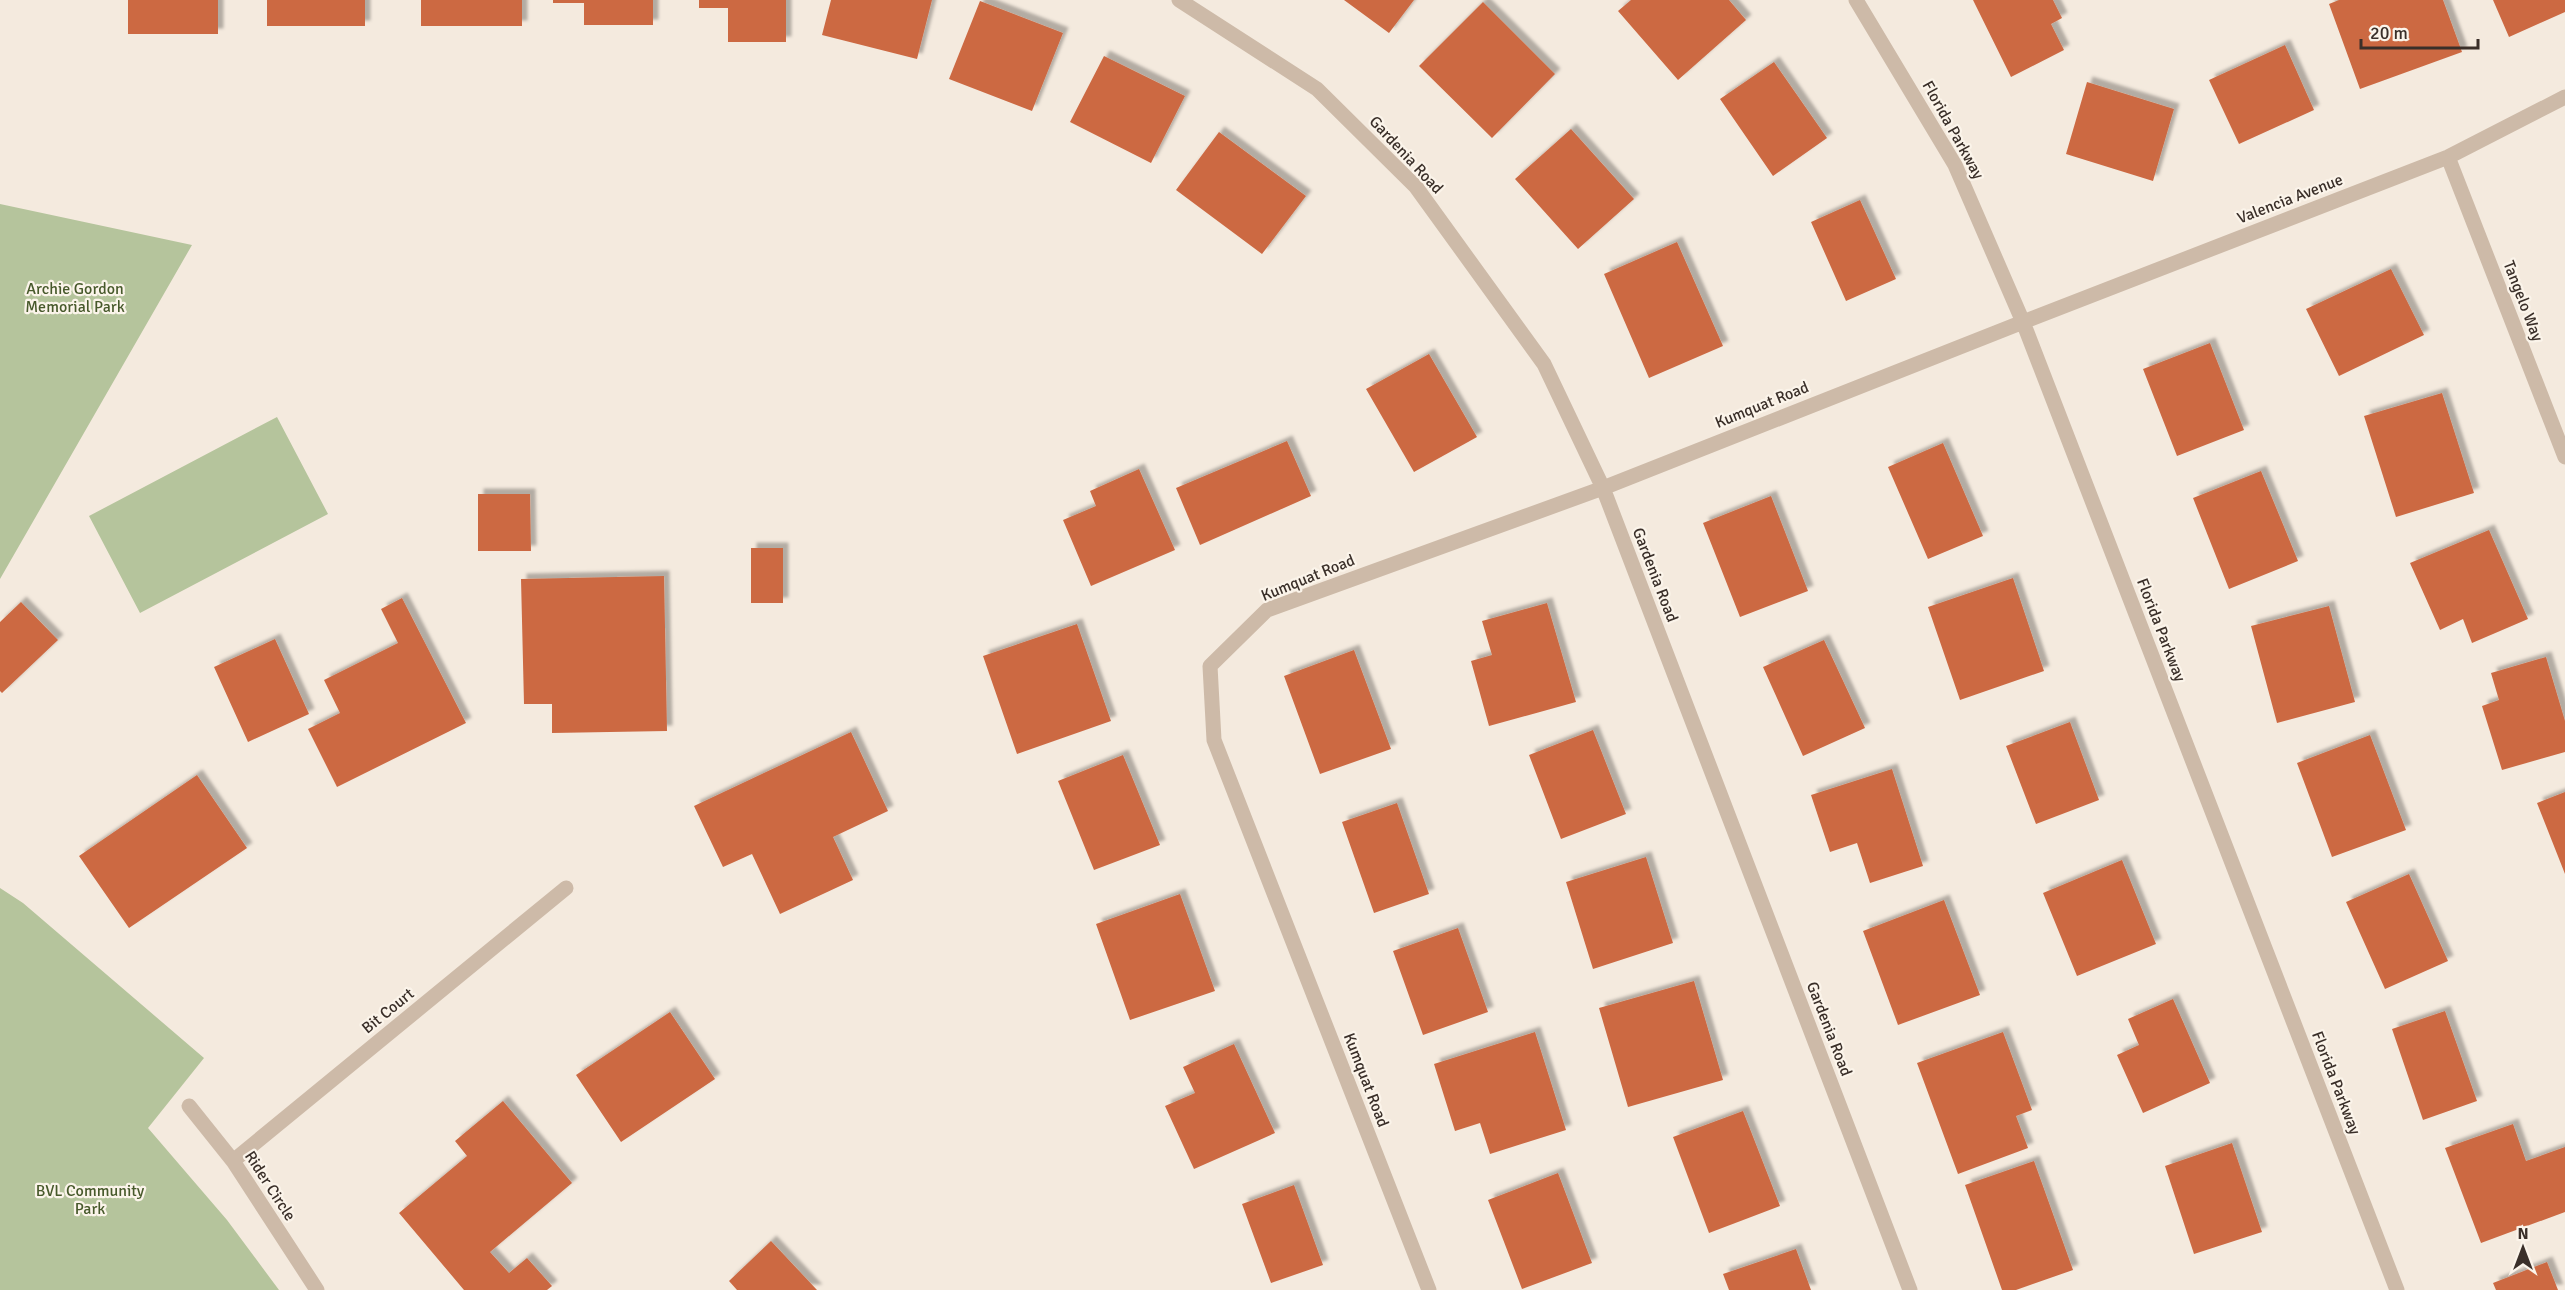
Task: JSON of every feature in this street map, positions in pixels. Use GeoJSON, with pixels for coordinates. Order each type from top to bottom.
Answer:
{"type":"FeatureCollection","features":[{"type":"Feature","properties":{"kind":"street","name":"Gardenia Road"},"geometry":{"type":"LineString","coordinates":[[1179,0],[1317,89],[1416,187],[1544,364],[1603,488],[1910,1290]]}},
{"type":"Feature","properties":{"kind":"street","name":"Florida Parkway"},"geometry":{"type":"LineString","coordinates":[[1856,0],[1955,165],[2023,322],[2397,1290]]}},
{"type":"Feature","properties":{"kind":"street","name":"Valencia Avenue"},"geometry":{"type":"LineString","coordinates":[[2023,322],[2448,158],[2565,97]]}},
{"type":"Feature","properties":{"kind":"street","name":"Tangelo Way"},"geometry":{"type":"LineString","coordinates":[[2448,158],[2565,457]]}},
{"type":"Feature","properties":{"kind":"street","name":"Kumquat Road"},"geometry":{"type":"LineString","coordinates":[[1430,1290],[1214,740],[1210,666],[1267,610],[1603,488],[2023,322]]}},
{"type":"Feature","properties":{"kind":"street","name":"Bit Court"},"geometry":{"type":"LineString","coordinates":[[233,1161],[566,888]]}},
{"type":"Feature","properties":{"kind":"street","name":"Rider Circle"},"geometry":{"type":"LineString","coordinates":[[189,1106],[233,1161],[317,1290]]}},
{"type":"Feature","properties":{"kind":"green space","name":"Archie Gordon Memorial Park"},"geometry":{"type":"Polygon","coordinates":[[[0,204],[192,245],[0,579],[0,204]]]}},
{"type":"Feature","properties":{"kind":"green space"},"geometry":{"type":"Polygon","coordinates":[[[277,417],[328,514],[140,613],[89,516],[277,417]]]}},
{"type":"Feature","properties":{"kind":"green space","name":"BVL Community Park"},"geometry":{"type":"Polygon","coordinates":[[[0,888],[23,903],[204,1058],[148,1128],[227,1220],[279,1290],[0,1290],[0,888]]]}},
{"type":"Feature","properties":{"kind":"building"},"geometry":{"type":"Polygon","coordinates":[[[128,0],[218,0],[218,34],[128,34],[128,0]]]}},
{"type":"Feature","properties":{"kind":"building"},"geometry":{"type":"Polygon","coordinates":[[[267,0],[365,0],[365,26],[267,26],[267,0]]]}},
{"type":"Feature","properties":{"kind":"building"},"geometry":{"type":"Polygon","coordinates":[[[421,0],[522,0],[522,26],[421,26],[421,0]]]}},
{"type":"Feature","properties":{"kind":"building"},"geometry":{"type":"Polygon","coordinates":[[[553,0],[653,0],[653,25],[584,25],[584,3],[553,3],[553,0]]]}},
{"type":"Feature","properties":{"kind":"building"},"geometry":{"type":"Polygon","coordinates":[[[699,0],[786,0],[786,42],[728,42],[728,8],[699,8],[699,0]]]}},
{"type":"Feature","properties":{"kind":"building"},"geometry":{"type":"Polygon","coordinates":[[[831,0],[932,0],[917,59],[822,35],[831,0]]]}},
{"type":"Feature","properties":{"kind":"building"},"geometry":{"type":"Polygon","coordinates":[[[1344,0],[1414,0],[1389,33],[1344,0]]]}},
{"type":"Feature","properties":{"kind":"building"},"geometry":{"type":"Polygon","coordinates":[[[1631,0],[1729,0],[1746,20],[1678,80],[1618,11],[1631,0]]]}},
{"type":"Feature","properties":{"kind":"building"},"geometry":{"type":"Polygon","coordinates":[[[1973,0],[2053,0],[2062,18],[2051,24],[2064,50],[2011,77],[1973,0]]]}},
{"type":"Feature","properties":{"kind":"building"},"geometry":{"type":"Polygon","coordinates":[[[2339,0],[2443,0],[2462,52],[2360,89],[2329,4],[2339,0]]]}},
{"type":"Feature","properties":{"kind":"building"},"geometry":{"type":"Polygon","coordinates":[[[2493,0],[2565,0],[2565,12],[2509,37],[2493,0]]]}},
{"type":"Feature","properties":{"kind":"building"},"geometry":{"type":"Polygon","coordinates":[[[980,1],[1063,33],[1032,111],[949,79],[980,1]]]}},
{"type":"Feature","properties":{"kind":"building"},"geometry":{"type":"Polygon","coordinates":[[[1483,2],[1555,74],[1492,138],[1419,66],[1483,2]]]}},
{"type":"Feature","properties":{"kind":"building"},"geometry":{"type":"Polygon","coordinates":[[[2285,45],[2314,110],[2239,144],[2209,80],[2285,45]]]}},
{"type":"Feature","properties":{"kind":"building"},"geometry":{"type":"Polygon","coordinates":[[[1104,56],[1185,96],[1151,163],[1070,122],[1104,56]]]}},
{"type":"Feature","properties":{"kind":"building"},"geometry":{"type":"Polygon","coordinates":[[[1774,62],[1827,138],[1773,176],[1720,99],[1774,62]]]}},
{"type":"Feature","properties":{"kind":"building"},"geometry":{"type":"Polygon","coordinates":[[[2087,82],[2174,109],[2153,181],[2066,154],[2087,82]]]}},
{"type":"Feature","properties":{"kind":"building"},"geometry":{"type":"Polygon","coordinates":[[[1571,129],[1634,199],[1578,249],[1515,179],[1571,129]]]}},
{"type":"Feature","properties":{"kind":"building"},"geometry":{"type":"Polygon","coordinates":[[[1219,132],[1306,196],[1262,254],[1176,190],[1219,132]]]}},
{"type":"Feature","properties":{"kind":"building"},"geometry":{"type":"Polygon","coordinates":[[[1860,200],[1896,279],[1846,301],[1811,222],[1860,200]]]}},
{"type":"Feature","properties":{"kind":"building"},"geometry":{"type":"Polygon","coordinates":[[[1677,242],[1723,346],[1649,378],[1604,274],[1677,242]]]}},
{"type":"Feature","properties":{"kind":"building"},"geometry":{"type":"Polygon","coordinates":[[[2391,269],[2424,335],[2339,376],[2306,309],[2391,269]]]}},
{"type":"Feature","properties":{"kind":"building"},"geometry":{"type":"Polygon","coordinates":[[[2210,343],[2244,430],[2177,456],[2143,369],[2210,343]]]}},
{"type":"Feature","properties":{"kind":"building"},"geometry":{"type":"Polygon","coordinates":[[[1429,354],[1477,437],[1414,472],[1366,389],[1429,354]]]}},
{"type":"Feature","properties":{"kind":"building"},"geometry":{"type":"Polygon","coordinates":[[[2442,393],[2474,493],[2396,517],[2364,416],[2442,393]]]}},
{"type":"Feature","properties":{"kind":"building"},"geometry":{"type":"Polygon","coordinates":[[[1287,441],[1311,496],[1200,545],[1176,488],[1287,441]]]}},
{"type":"Feature","properties":{"kind":"building"},"geometry":{"type":"Polygon","coordinates":[[[1943,443],[1983,536],[1928,559],[1888,467],[1943,443]]]}},
{"type":"Feature","properties":{"kind":"building"},"geometry":{"type":"Polygon","coordinates":[[[1139,469],[1175,550],[1091,586],[1063,520],[1096,506],[1090,491],[1139,469]]]}},
{"type":"Feature","properties":{"kind":"building"},"geometry":{"type":"Polygon","coordinates":[[[2261,471],[2298,561],[2229,589],[2193,498],[2261,471]]]}},
{"type":"Feature","properties":{"kind":"building"},"geometry":{"type":"Polygon","coordinates":[[[478,494],[530,494],[531,551],[478,551],[478,494]]]}},
{"type":"Feature","properties":{"kind":"building"},"geometry":{"type":"Polygon","coordinates":[[[1771,496],[1808,591],[1740,617],[1703,523],[1771,496]]]}},
{"type":"Feature","properties":{"kind":"building"},"geometry":{"type":"Polygon","coordinates":[[[2489,530],[2528,619],[2472,643],[2463,619],[2440,630],[2410,563],[2489,530]]]}},
{"type":"Feature","properties":{"kind":"building"},"geometry":{"type":"Polygon","coordinates":[[[751,548],[783,548],[783,603],[751,603],[751,548]]]}},
{"type":"Feature","properties":{"kind":"building"},"geometry":{"type":"Polygon","coordinates":[[[664,576],[667,731],[552,733],[552,704],[524,704],[521,579],[664,576]]]}},
{"type":"Feature","properties":{"kind":"building"},"geometry":{"type":"Polygon","coordinates":[[[2013,578],[2044,671],[1960,700],[1928,607],[2013,578]]]}},
{"type":"Feature","properties":{"kind":"building"},"geometry":{"type":"Polygon","coordinates":[[[402,598],[466,723],[337,787],[308,729],[340,713],[324,680],[398,643],[381,609],[402,598]]]}},
{"type":"Feature","properties":{"kind":"building"},"geometry":{"type":"Polygon","coordinates":[[[21,602],[58,640],[2,693],[0,691],[0,622],[21,602]]]}},
{"type":"Feature","properties":{"kind":"building"},"geometry":{"type":"Polygon","coordinates":[[[1547,603],[1576,702],[1489,726],[1471,661],[1492,655],[1482,621],[1547,603]]]}},
{"type":"Feature","properties":{"kind":"building"},"geometry":{"type":"Polygon","coordinates":[[[2329,606],[2355,702],[2277,723],[2251,626],[2329,606]]]}},
{"type":"Feature","properties":{"kind":"building"},"geometry":{"type":"Polygon","coordinates":[[[1077,624],[1111,721],[1017,754],[983,656],[1077,624]]]}},
{"type":"Feature","properties":{"kind":"building"},"geometry":{"type":"Polygon","coordinates":[[[275,639],[309,714],[248,742],[214,667],[275,639]]]}},
{"type":"Feature","properties":{"kind":"building"},"geometry":{"type":"Polygon","coordinates":[[[1824,640],[1865,728],[1803,756],[1763,667],[1824,640]]]}},
{"type":"Feature","properties":{"kind":"building"},"geometry":{"type":"Polygon","coordinates":[[[1354,650],[1391,749],[1320,774],[1284,676],[1354,650]]]}},
{"type":"Feature","properties":{"kind":"building"},"geometry":{"type":"Polygon","coordinates":[[[2546,657],[2565,721],[2565,752],[2502,770],[2482,706],[2499,700],[2491,673],[2546,657]]]}},
{"type":"Feature","properties":{"kind":"building"},"geometry":{"type":"Polygon","coordinates":[[[2070,722],[2099,800],[2036,824],[2006,746],[2070,722]]]}},
{"type":"Feature","properties":{"kind":"building"},"geometry":{"type":"Polygon","coordinates":[[[1593,730],[1626,814],[1561,839],[1529,755],[1593,730]]]}},
{"type":"Feature","properties":{"kind":"building"},"geometry":{"type":"Polygon","coordinates":[[[851,732],[888,811],[833,837],[853,880],[780,914],[752,854],[723,867],[694,806],[851,732]]]}},
{"type":"Feature","properties":{"kind":"building"},"geometry":{"type":"Polygon","coordinates":[[[2370,735],[2406,830],[2332,857],[2297,763],[2370,735]]]}},
{"type":"Feature","properties":{"kind":"building"},"geometry":{"type":"Polygon","coordinates":[[[1123,755],[1160,845],[1094,870],[1058,781],[1123,755]]]}},
{"type":"Feature","properties":{"kind":"building"},"geometry":{"type":"Polygon","coordinates":[[[1892,769],[1923,866],[1870,883],[1857,843],[1830,852],[1811,795],[1892,769]]]}},
{"type":"Feature","properties":{"kind":"building"},"geometry":{"type":"Polygon","coordinates":[[[197,775],[247,848],[129,928],[79,856],[197,775]]]}},
{"type":"Feature","properties":{"kind":"building"},"geometry":{"type":"Polygon","coordinates":[[[2565,792],[2565,874],[2537,803],[2565,792]]]}},
{"type":"Feature","properties":{"kind":"building"},"geometry":{"type":"Polygon","coordinates":[[[1397,803],[1429,894],[1374,913],[1342,822],[1397,803]]]}},
{"type":"Feature","properties":{"kind":"building"},"geometry":{"type":"Polygon","coordinates":[[[1646,857],[1673,943],[1593,969],[1566,882],[1646,857]]]}},
{"type":"Feature","properties":{"kind":"building"},"geometry":{"type":"Polygon","coordinates":[[[2122,860],[2156,944],[2077,976],[2043,893],[2122,860]]]}},
{"type":"Feature","properties":{"kind":"building"},"geometry":{"type":"Polygon","coordinates":[[[2409,874],[2448,961],[2385,989],[2346,902],[2409,874]]]}},
{"type":"Feature","properties":{"kind":"building"},"geometry":{"type":"Polygon","coordinates":[[[1180,894],[1215,991],[1130,1020],[1096,924],[1180,894]]]}},
{"type":"Feature","properties":{"kind":"building"},"geometry":{"type":"Polygon","coordinates":[[[1944,900],[1980,995],[1898,1025],[1863,931],[1944,900]]]}},
{"type":"Feature","properties":{"kind":"building"},"geometry":{"type":"Polygon","coordinates":[[[1458,928],[1488,1012],[1423,1035],[1393,951],[1458,928]]]}},
{"type":"Feature","properties":{"kind":"building"},"geometry":{"type":"Polygon","coordinates":[[[1694,981],[1723,1080],[1628,1107],[1599,1008],[1694,981]]]}},
{"type":"Feature","properties":{"kind":"building"},"geometry":{"type":"Polygon","coordinates":[[[2173,999],[2210,1083],[2143,1113],[2117,1055],[2139,1045],[2128,1019],[2173,999]]]}},
{"type":"Feature","properties":{"kind":"building"},"geometry":{"type":"Polygon","coordinates":[[[2445,1011],[2477,1101],[2423,1120],[2392,1029],[2445,1011]]]}},
{"type":"Feature","properties":{"kind":"building"},"geometry":{"type":"Polygon","coordinates":[[[670,1012],[715,1079],[621,1142],[576,1075],[670,1012]]]}},
{"type":"Feature","properties":{"kind":"building"},"geometry":{"type":"Polygon","coordinates":[[[1535,1032],[1566,1130],[1490,1154],[1480,1123],[1455,1131],[1434,1064],[1535,1032]]]}},
{"type":"Feature","properties":{"kind":"building"},"geometry":{"type":"Polygon","coordinates":[[[2003,1032],[2032,1110],[2016,1116],[2028,1148],[1958,1174],[1917,1063],[2003,1032]]]}},
{"type":"Feature","properties":{"kind":"building"},"geometry":{"type":"Polygon","coordinates":[[[1234,1044],[1275,1133],[1194,1169],[1165,1106],[1195,1093],[1183,1067],[1234,1044]]]}},
{"type":"Feature","properties":{"kind":"building"},"geometry":{"type":"Polygon","coordinates":[[[503,1101],[572,1183],[490,1252],[509,1273],[527,1258],[552,1286],[547,1290],[464,1290],[399,1213],[467,1156],[455,1141],[503,1101]]]}},
{"type":"Feature","properties":{"kind":"building"},"geometry":{"type":"Polygon","coordinates":[[[1743,1111],[1780,1206],[1709,1233],[1673,1137],[1743,1111]]]}},
{"type":"Feature","properties":{"kind":"building"},"geometry":{"type":"Polygon","coordinates":[[[2513,1124],[2526,1161],[2565,1147],[2565,1212],[2481,1243],[2445,1148],[2513,1124]]]}},
{"type":"Feature","properties":{"kind":"building"},"geometry":{"type":"Polygon","coordinates":[[[2232,1143],[2262,1232],[2194,1254],[2165,1166],[2232,1143]]]}},
{"type":"Feature","properties":{"kind":"building"},"geometry":{"type":"Polygon","coordinates":[[[2034,1161],[2073,1270],[2016,1290],[2002,1290],[1965,1185],[2034,1161]]]}},
{"type":"Feature","properties":{"kind":"building"},"geometry":{"type":"Polygon","coordinates":[[[1558,1173],[1592,1263],[1522,1289],[1488,1200],[1558,1173]]]}},
{"type":"Feature","properties":{"kind":"building"},"geometry":{"type":"Polygon","coordinates":[[[1294,1185],[1323,1265],[1271,1283],[1242,1204],[1294,1185]]]}},
{"type":"Feature","properties":{"kind":"building"},"geometry":{"type":"Polygon","coordinates":[[[771,1241],[817,1290],[737,1290],[729,1281],[771,1241]]]}},
{"type":"Feature","properties":{"kind":"building"},"geometry":{"type":"Polygon","coordinates":[[[1796,1249],[1811,1290],[1729,1290],[1723,1274],[1796,1249]]]}},
{"type":"Feature","properties":{"kind":"building"},"geometry":{"type":"Polygon","coordinates":[[[2547,1262],[2558,1290],[2496,1290],[2493,1283],[2547,1262]]]}}]}
